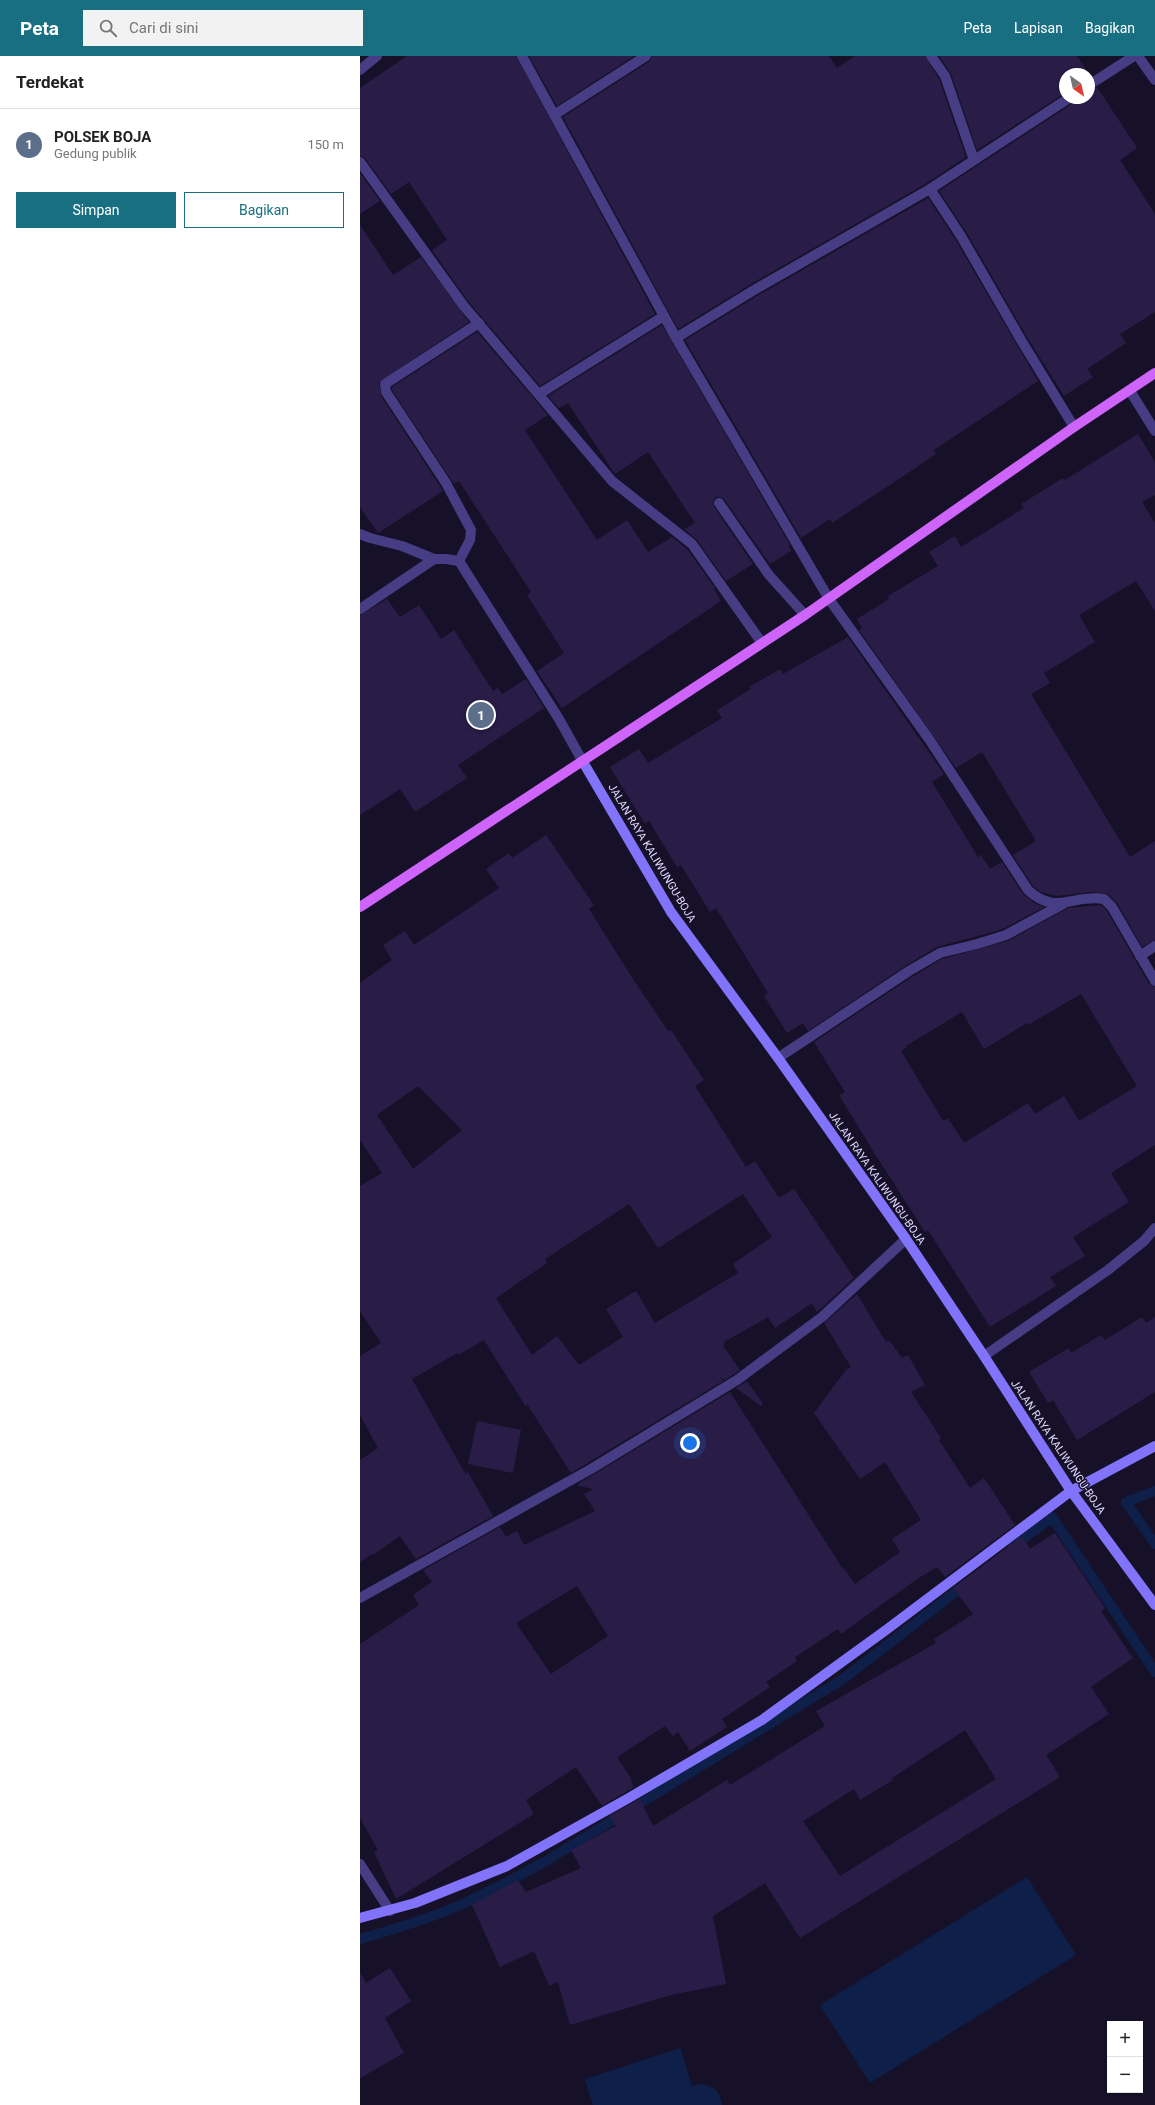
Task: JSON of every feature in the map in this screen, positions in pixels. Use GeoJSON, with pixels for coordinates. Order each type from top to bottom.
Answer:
{"type":"FeatureCollection","features":[{"type":"Feature","properties":{"kind":"main road"},"geometry":{"type":"LineString","coordinates":[[360,907],[829,599],[1074,427],[1155,373]]}},
{"type":"Feature","properties":{"kind":"main road","name":"JALAN RAYA KALIWUNGU-BOJA"},"geometry":{"type":"LineString","coordinates":[[582,762],[671,912],[778,1058],[906,1239],[1071,1491],[1155,1605]]}},
{"type":"Feature","properties":{"kind":"main road"},"geometry":{"type":"LineString","coordinates":[[360,1918],[415,1903],[507,1866],[627,1799],[762,1720],[886,1630],[1071,1491],[1155,1446]]}},
{"type":"Feature","properties":{"kind":"street"},"geometry":{"type":"LineString","coordinates":[[360,70],[378,56]]}},
{"type":"Feature","properties":{"kind":"street"},"geometry":{"type":"LineString","coordinates":[[522,56],[676,338],[829,599],[929,739],[1028,890],[1038,900],[1064,904]]}},
{"type":"Feature","properties":{"kind":"street"},"geometry":{"type":"LineString","coordinates":[[554,115],[646,56]]}},
{"type":"Feature","properties":{"kind":"street"},"geometry":{"type":"LineString","coordinates":[[931,56],[945,76],[974,160]]}},
{"type":"Feature","properties":{"kind":"street"},"geometry":{"type":"LineString","coordinates":[[1095,81],[1134,56]]}},
{"type":"Feature","properties":{"kind":"street"},"geometry":{"type":"LineString","coordinates":[[1138,56],[1155,80]]}},
{"type":"Feature","properties":{"kind":"street"},"geometry":{"type":"LineString","coordinates":[[676,338],[754,290],[930,189],[1060,104]]}},
{"type":"Feature","properties":{"kind":"street"},"geometry":{"type":"LineString","coordinates":[[360,162],[463,305],[612,481],[692,544],[762,643]]}},
{"type":"Feature","properties":{"kind":"street"},"geometry":{"type":"LineString","coordinates":[[930,189],[962,236],[1021,340],[1074,427]]}},
{"type":"Feature","properties":{"kind":"street"},"geometry":{"type":"LineString","coordinates":[[538,394],[664,316]]}},
{"type":"Feature","properties":{"kind":"street"},"geometry":{"type":"LineString","coordinates":[[459,561],[470,540],[471,530],[446,483],[386,392],[385,384],[479,323]]}},
{"type":"Feature","properties":{"kind":"street"},"geometry":{"type":"LineString","coordinates":[[1130,391],[1155,431]]}},
{"type":"Feature","properties":{"kind":"street"},"geometry":{"type":"LineString","coordinates":[[719,503],[769,575],[805,615]]}},
{"type":"Feature","properties":{"kind":"street"},"geometry":{"type":"LineString","coordinates":[[360,534],[402,546],[434,559],[459,561],[559,719],[582,762]]}},
{"type":"Feature","properties":{"kind":"street"},"geometry":{"type":"LineString","coordinates":[[360,609],[434,559]]}},
{"type":"Feature","properties":{"kind":"street"},"geometry":{"type":"LineString","coordinates":[[778,1058],[909,971],[940,953],[1006,935],[1064,904],[1086,898],[1104,899],[1112,907],[1155,981]]}},
{"type":"Feature","properties":{"kind":"street"},"geometry":{"type":"LineString","coordinates":[[1140,956],[1155,946]]}},
{"type":"Feature","properties":{"kind":"street"},"geometry":{"type":"LineString","coordinates":[[984,1356],[1108,1270],[1144,1241],[1155,1228]]}},
{"type":"Feature","properties":{"kind":"street"},"geometry":{"type":"LineString","coordinates":[[360,1598],[590,1469],[737,1380],[822,1317],[906,1239]]}},
{"type":"Feature","properties":{"kind":"street"},"geometry":{"type":"LineString","coordinates":[[360,1864],[390,1911]]}},
{"type":"Feature","properties":{"kind":"water"},"geometry":{"type":"Polygon","coordinates":[[[1027,1877],[1076,1955],[870,2083],[820,2005],[1027,1877]]]}},
{"type":"Feature","properties":{"kind":"water"},"geometry":{"type":"Polygon","coordinates":[[[680,2048],[692,2086],[703,2085],[712,2088],[719,2095],[722,2105],[593,2105],[585,2079],[680,2048]]]}},
{"type":"Feature","properties":{"kind":"building"},"geometry":{"type":"Polygon","coordinates":[[[407,56],[516,56],[655,314],[540,386],[468,301],[432,250],[447,240],[409,182],[391,194],[365,158],[360,156],[360,88],[407,56]]]}},
{"type":"Feature","properties":{"kind":"building"},"geometry":{"type":"Polygon","coordinates":[[[529,56],[634,56],[557,106],[529,56]]]}},
{"type":"Feature","properties":{"kind":"building"},"geometry":{"type":"Polygon","coordinates":[[[652,56],[829,56],[837,68],[855,56],[925,56],[939,79],[966,157],[927,183],[751,284],[678,329],[563,117],[650,61],[652,56]]]}},
{"type":"Feature","properties":{"kind":"building"},"geometry":{"type":"Polygon","coordinates":[[[939,56],[1077,56],[1085,68],[1059,68],[1059,97],[977,150],[951,74],[939,56]]]}},
{"type":"Feature","properties":{"kind":"building"},"geometry":{"type":"Polygon","coordinates":[[[1097,87],[1137,148],[1120,160],[1155,214],[1155,312],[1120,334],[1126,343],[1087,369],[1093,377],[1064,396],[1027,337],[967,233],[939,191],[1071,104],[1095,104],[1095,88],[1097,87]]]}},
{"type":"Feature","properties":{"kind":"building"},"geometry":{"type":"Polygon","coordinates":[[[360,173],[380,201],[360,214],[360,173]]]}},
{"type":"Feature","properties":{"kind":"building"},"geometry":{"type":"Polygon","coordinates":[[[928,198],[955,239],[1038,381],[934,450],[936,454],[905,475],[832,523],[830,519],[801,538],[685,340],[757,296],[928,198]]]}},
{"type":"Feature","properties":{"kind":"building"},"geometry":{"type":"Polygon","coordinates":[[[360,225],[393,275],[421,257],[469,322],[379,382],[381,396],[443,491],[378,533],[360,507],[360,225]]]}},
{"type":"Feature","properties":{"kind":"building"},"geometry":{"type":"Polygon","coordinates":[[[662,325],[790,545],[788,546],[791,551],[770,564],[724,499],[721,497],[716,497],[713,501],[714,507],[753,564],[726,581],[697,540],[684,529],[695,523],[648,452],[615,474],[568,403],[559,408],[548,396],[662,325]]]}},
{"type":"Feature","properties":{"kind":"building"},"geometry":{"type":"Polygon","coordinates":[[[477,332],[548,415],[525,430],[597,540],[627,520],[648,552],[672,537],[687,549],[715,588],[714,589],[721,601],[562,708],[537,671],[564,653],[527,595],[531,592],[459,481],[454,484],[392,390],[392,387],[477,332]]]}},
{"type":"Feature","properties":{"kind":"building"},"geometry":{"type":"Polygon","coordinates":[[[1138,434],[1155,462],[1155,495],[1142,502],[1155,523],[1155,611],[1136,581],[1079,615],[1095,642],[1044,673],[1050,683],[1031,694],[1130,857],[1155,841],[1155,940],[1142,947],[1118,904],[1108,894],[1092,892],[1056,896],[1041,892],[1033,886],[1013,855],[1036,841],[982,752],[956,768],[859,630],[862,628],[857,619],[889,599],[888,596],[938,566],[929,552],[955,536],[961,547],[1024,508],[1021,504],[1063,478],[1065,480],[1138,434]]]}},
{"type":"Feature","properties":{"kind":"building"},"geometry":{"type":"Polygon","coordinates":[[[387,599],[400,617],[419,605],[441,639],[454,630],[493,691],[498,688],[502,694],[526,679],[544,708],[458,765],[467,778],[415,812],[400,789],[360,815],[360,615],[387,599]]]}},
{"type":"Feature","properties":{"kind":"building"},"geometry":{"type":"Polygon","coordinates":[[[848,637],[944,774],[932,782],[978,857],[981,855],[990,869],[1002,862],[1023,894],[1034,903],[1044,907],[1003,929],[937,947],[905,966],[808,1031],[803,1023],[787,1033],[764,996],[768,993],[716,908],[710,912],[681,865],[677,867],[649,821],[645,824],[610,767],[639,749],[648,763],[722,718],[717,710],[751,689],[749,687],[780,669],[783,674],[848,637]]]}},
{"type":"Feature","properties":{"kind":"building"},"geometry":{"type":"Polygon","coordinates":[[[546,835],[594,905],[589,909],[633,979],[668,1031],[671,1030],[704,1080],[695,1086],[746,1167],[755,1161],[779,1198],[794,1189],[854,1278],[817,1312],[812,1303],[775,1328],[768,1317],[724,1342],[725,1344],[723,1346],[740,1370],[725,1380],[720,1377],[723,1381],[571,1473],[527,1404],[526,1407],[484,1340],[458,1355],[457,1353],[412,1379],[466,1475],[467,1471],[493,1516],[416,1559],[400,1536],[373,1555],[372,1554],[360,1562],[360,1460],[378,1448],[360,1415],[360,1356],[381,1343],[360,1311],[360,1186],[382,1173],[360,1140],[360,983],[392,960],[383,945],[405,931],[414,945],[499,888],[486,869],[509,853],[512,858],[546,835]],[[418,1086],[377,1115],[413,1169],[462,1130],[418,1086]],[[743,1194],[658,1248],[629,1204],[545,1259],[547,1263],[496,1298],[532,1355],[557,1336],[579,1365],[623,1337],[606,1309],[636,1291],[655,1323],[738,1273],[733,1264],[772,1237],[743,1194]]]}},
{"type":"Feature","properties":{"kind":"building"},"geometry":{"type":"Polygon","coordinates":[[[1101,905],[1107,911],[1149,984],[1155,987],[1155,1145],[1111,1173],[1129,1202],[1073,1237],[1085,1256],[1050,1277],[1056,1286],[990,1327],[928,1230],[925,1232],[875,1154],[839,1095],[845,1092],[814,1042],[912,977],[942,959],[1008,941],[1068,908],[1101,905]],[[1081,994],[1028,1025],[1027,1023],[984,1049],[962,1012],[906,1046],[907,1047],[901,1051],[943,1121],[948,1118],[964,1143],[1028,1103],[1035,1114],[1064,1096],[1079,1121],[1137,1086],[1081,994]]]}},
{"type":"Feature","properties":{"kind":"building"},"geometry":{"type":"Polygon","coordinates":[[[857,1294],[886,1342],[889,1340],[902,1358],[908,1355],[925,1385],[911,1392],[941,1438],[939,1440],[970,1488],[984,1478],[1015,1525],[945,1577],[937,1567],[917,1579],[841,1634],[838,1629],[795,1657],[797,1661],[766,1682],[770,1687],[722,1719],[727,1727],[690,1751],[678,1732],[673,1736],[665,1726],[617,1757],[632,1780],[631,1781],[634,1787],[602,1806],[576,1767],[526,1800],[534,1814],[396,1899],[374,1852],[378,1850],[360,1818],[360,1644],[419,1605],[413,1595],[432,1582],[423,1570],[500,1527],[506,1537],[517,1531],[524,1545],[595,1511],[584,1494],[593,1489],[579,1486],[578,1484],[730,1392],[843,1569],[844,1568],[855,1584],[900,1552],[892,1539],[921,1520],[885,1462],[860,1479],[814,1413],[846,1370],[851,1367],[824,1323],[857,1294]],[[577,1586],[516,1623],[551,1674],[608,1636],[577,1586]]]}},
{"type":"Feature","properties":{"kind":"building"},"geometry":{"type":"Polygon","coordinates":[[[1142,1317],[1146,1323],[1155,1317],[1155,1392],[1077,1440],[1053,1400],[1048,1403],[1029,1372],[1069,1348],[1071,1353],[1101,1335],[1105,1340],[1142,1317]]]}},
{"type":"Feature","properties":{"kind":"building"},"geometry":{"type":"Polygon","coordinates":[[[747,1381],[763,1404],[761,1406],[736,1388],[747,1381]]]}},
{"type":"Feature","properties":{"kind":"building"},"geometry":{"type":"Polygon","coordinates":[[[477,1421],[521,1430],[513,1473],[468,1464],[477,1421]]]}},
{"type":"Feature","properties":{"kind":"building"},"geometry":{"type":"Polygon","coordinates":[[[1055,1533],[1105,1608],[1101,1611],[1133,1658],[1091,1687],[1109,1714],[1046,1755],[1060,1777],[800,1938],[765,1883],[713,1916],[726,1984],[671,1995],[570,2025],[558,1982],[549,1986],[534,1951],[500,1967],[472,1905],[518,1880],[526,1892],[581,1868],[571,1850],[616,1826],[609,1816],[640,1799],[653,1826],[727,1780],[730,1785],[825,1726],[816,1711],[936,1643],[934,1639],[973,1614],[953,1588],[1022,1536],[1030,1549],[1055,1533]],[[965,1730],[892,1778],[893,1780],[860,1800],[854,1789],[803,1821],[840,1876],[996,1779],[965,1730]]]}},
{"type":"Feature","properties":{"kind":"building"},"geometry":{"type":"Polygon","coordinates":[[[390,1968],[411,2001],[385,2018],[404,2053],[360,2078],[360,1972],[366,1983],[390,1968]]]}},
{"type":"Feature","properties":{"kind":"waterway"},"geometry":{"type":"LineString","coordinates":[[1155,1491],[1126,1502],[1155,1544]]}},
{"type":"Feature","properties":{"kind":"waterway"},"geometry":{"type":"LineString","coordinates":[[1013,1547],[1052,1517],[1155,1672]]}},
{"type":"Feature","properties":{"kind":"waterway"},"geometry":{"type":"LineString","coordinates":[[360,1939],[442,1913],[500,1886],[546,1861],[843,1679],[966,1584]]}},
{"type":"Feature","properties":{"kind":"place","name":"POLSEK BOJA"},"geometry":{"type":"Point","coordinates":[481,715]}}]}
